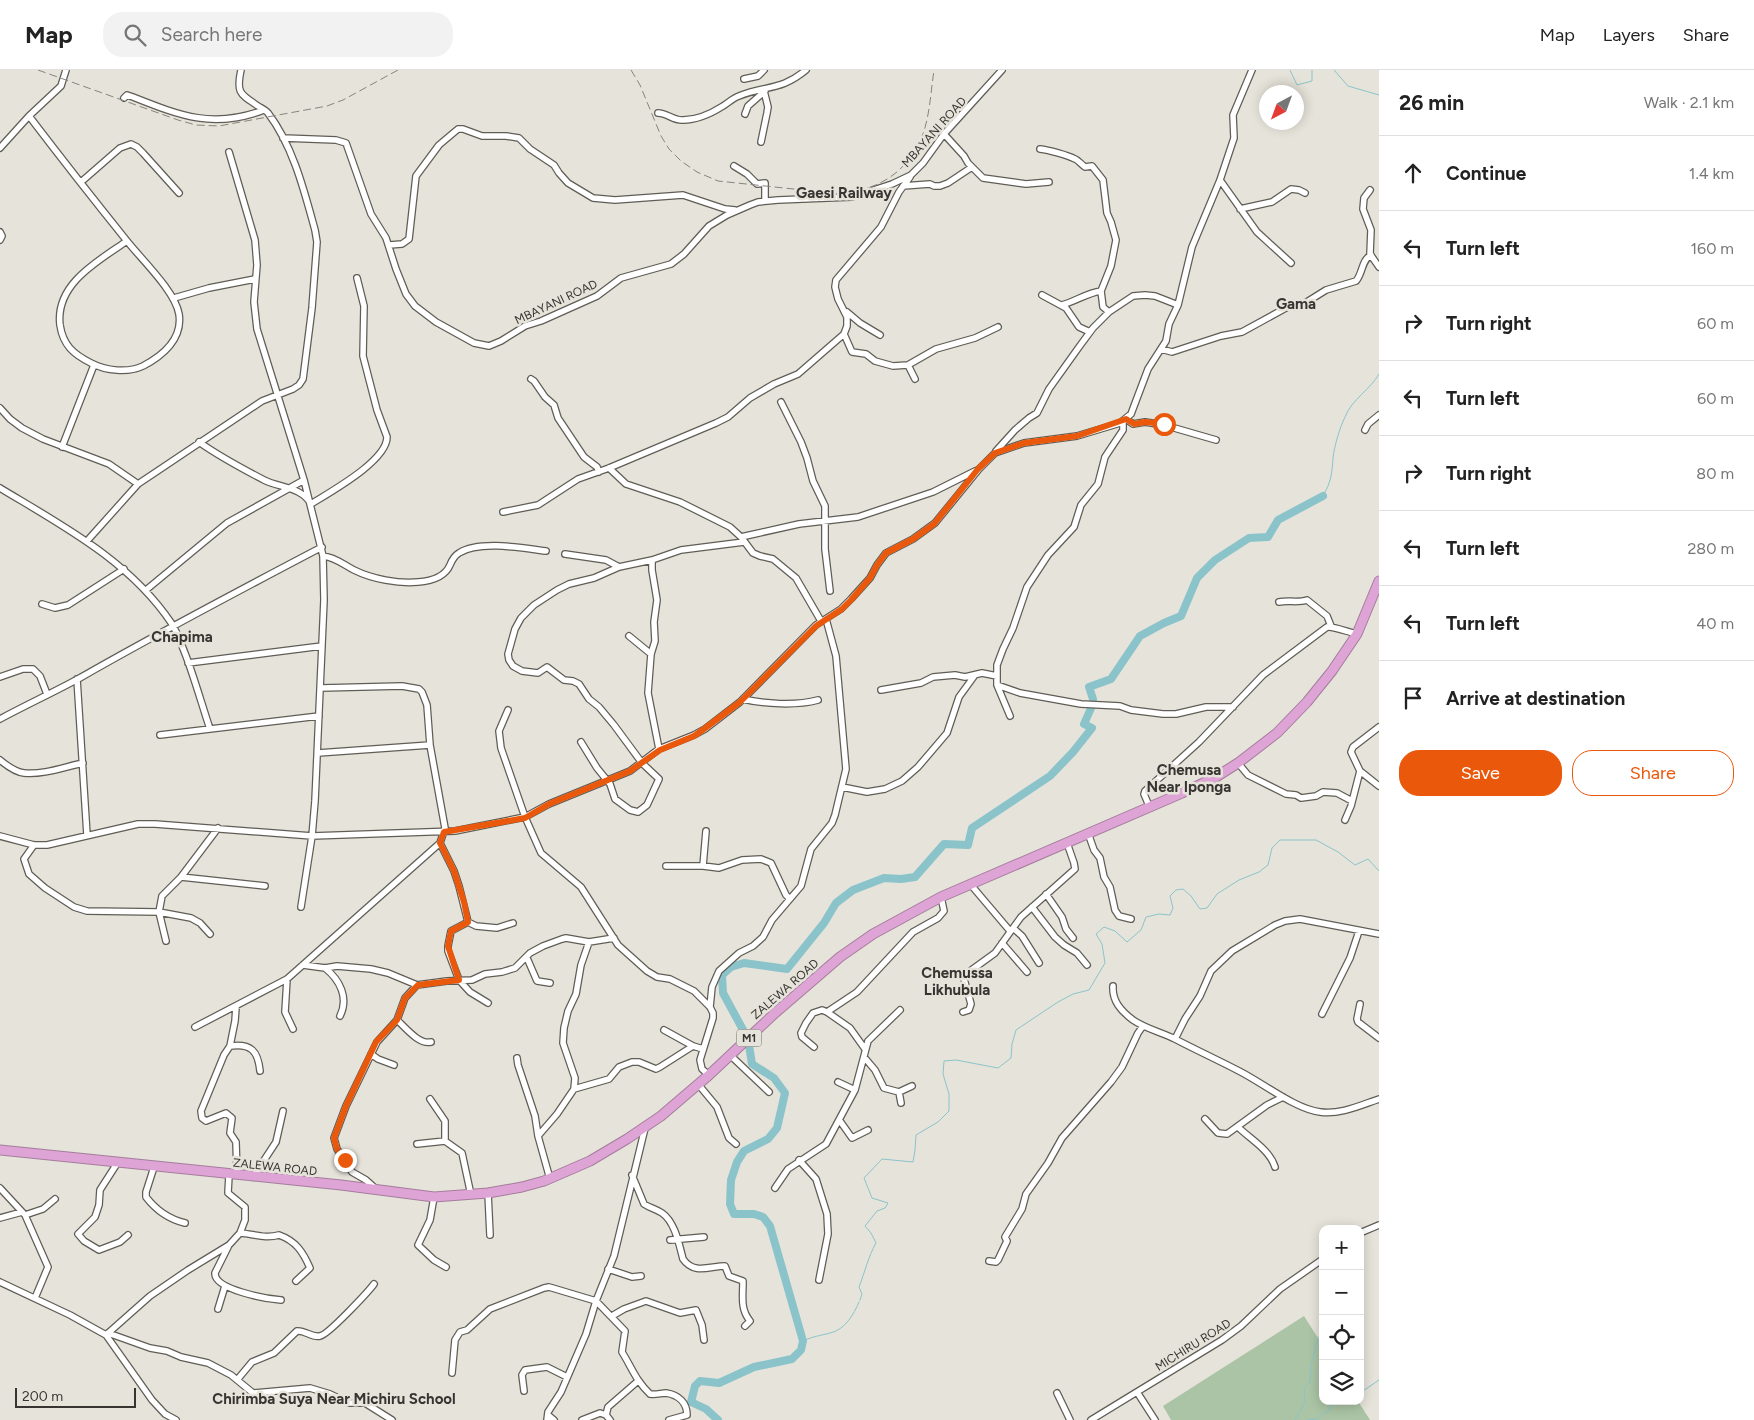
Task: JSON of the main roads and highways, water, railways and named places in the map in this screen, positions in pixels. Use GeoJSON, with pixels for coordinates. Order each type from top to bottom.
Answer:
{"type":"FeatureCollection","features":[{"type":"Feature","properties":{"kind":"highway","name":"ZALEWA ROAD"},"geometry":{"type":"LineString","coordinates":[[0,1150],[434,1197],[488,1193],[522,1187],[550,1179],[590,1161],[645,1128],[709,1075],[775,1012],[840,957],[872,934],[941,897],[1150,808],[1216,777],[1238,763],[1277,732],[1307,702],[1332,671],[1357,634],[1377,593],[1379,581]]}},
{"type":"Feature","properties":{"kind":"waterway"},"geometry":{"type":"LineString","coordinates":[[1290,70],[1297,85],[1312,81],[1312,70]]}},
{"type":"Feature","properties":{"kind":"waterway"},"geometry":{"type":"LineString","coordinates":[[1334,70],[1348,86],[1379,95]]}},
{"type":"Feature","properties":{"kind":"waterway"},"geometry":{"type":"LineString","coordinates":[[1323,496],[1331,478],[1335,448],[1345,417],[1352,405],[1379,374]]}},
{"type":"Feature","properties":{"kind":"waterway"},"geometry":{"type":"LineString","coordinates":[[1093,699],[1089,687],[1111,679],[1140,636],[1181,616],[1197,578],[1215,560],[1249,538],[1268,537],[1278,520],[1323,496]]}},
{"type":"Feature","properties":{"kind":"waterway"},"geometry":{"type":"LineString","coordinates":[[718,1420],[706,1409],[691,1402],[695,1386],[700,1381],[719,1383],[754,1367],[792,1359],[801,1350],[803,1341],[770,1226],[763,1217],[754,1214],[734,1214],[730,1204],[731,1180],[737,1162],[744,1151],[768,1139],[777,1128],[785,1093],[774,1078],[752,1064],[748,1039],[723,993],[722,975],[731,967],[744,963],[787,969],[824,923],[836,903],[853,890],[884,878],[901,879],[915,877],[944,844],[968,845],[972,828],[1050,776],[1073,752],[1092,728],[1084,724],[1092,706]]}},
{"type":"Feature","properties":{"kind":"waterway"},"geometry":{"type":"LineString","coordinates":[[860,1300],[862,1294],[859,1287],[876,1243],[865,1226],[877,1211],[885,1208],[888,1203],[872,1198],[864,1178],[882,1159],[913,1162],[916,1135],[938,1122],[949,1111],[949,1094],[943,1074],[944,1061],[956,1060],[998,1068],[1011,1058],[1016,1030],[1058,1002],[1073,994],[1089,990],[1105,963],[1102,944],[1096,934],[1104,927],[1115,931],[1127,942],[1141,930],[1146,917],[1159,914],[1170,915],[1173,908],[1170,896],[1176,890],[1183,889],[1191,896],[1200,909],[1207,908],[1217,894],[1239,880],[1259,872],[1268,865],[1272,848],[1280,840],[1316,840],[1338,852],[1355,865],[1368,859],[1379,871]]}},
{"type":"Feature","properties":{"kind":"waterway"},"geometry":{"type":"LineString","coordinates":[[803,1341],[840,1329],[852,1316],[859,1302]]}},
{"type":"Feature","properties":{"kind":"waterway"},"geometry":{"type":"LineString","coordinates":[[1295,1420],[1305,1402],[1304,1388],[1310,1382],[1311,1366],[1318,1337]]}},
{"type":"Feature","properties":{"kind":"waterway"},"geometry":{"type":"LineString","coordinates":[[1364,1390],[1379,1380]]}},
{"type":"Feature","properties":{"kind":"waterway"},"geometry":{"type":"LineString","coordinates":[[1307,1420],[1317,1419],[1329,1410],[1332,1405]]}},
{"type":"Feature","properties":{"kind":"railway"},"geometry":{"type":"LineString","coordinates":[[38,70],[178,120],[196,125],[219,126],[327,106],[343,100],[398,70]]}},
{"type":"Feature","properties":{"kind":"railway"},"geometry":{"type":"LineString","coordinates":[[631,70],[640,85],[661,136],[669,149],[681,161],[697,172],[718,181],[841,194],[869,188],[881,182],[892,176],[911,157],[926,124],[934,70]]}},
{"type":"Feature","properties":{"kind":"district","name":"Gaesi Railway"},"geometry":{"type":"Point","coordinates":[844,193]}},
{"type":"Feature","properties":{"kind":"district","name":"Gama"},"geometry":{"type":"Point","coordinates":[1296,304]}},
{"type":"Feature","properties":{"kind":"district","name":"Chapima"},"geometry":{"type":"Point","coordinates":[182,637]}},
{"type":"Feature","properties":{"kind":"district","name":"Chemusa Near Iponga"},"geometry":{"type":"Point","coordinates":[1189,778]}},
{"type":"Feature","properties":{"kind":"district","name":"Chemussa Likhubula"},"geometry":{"type":"Point","coordinates":[957,982]}},
{"type":"Feature","properties":{"kind":"district","name":"Chirimba Suya Near Michiru School"},"geometry":{"type":"Point","coordinates":[334,1399]}}]}
